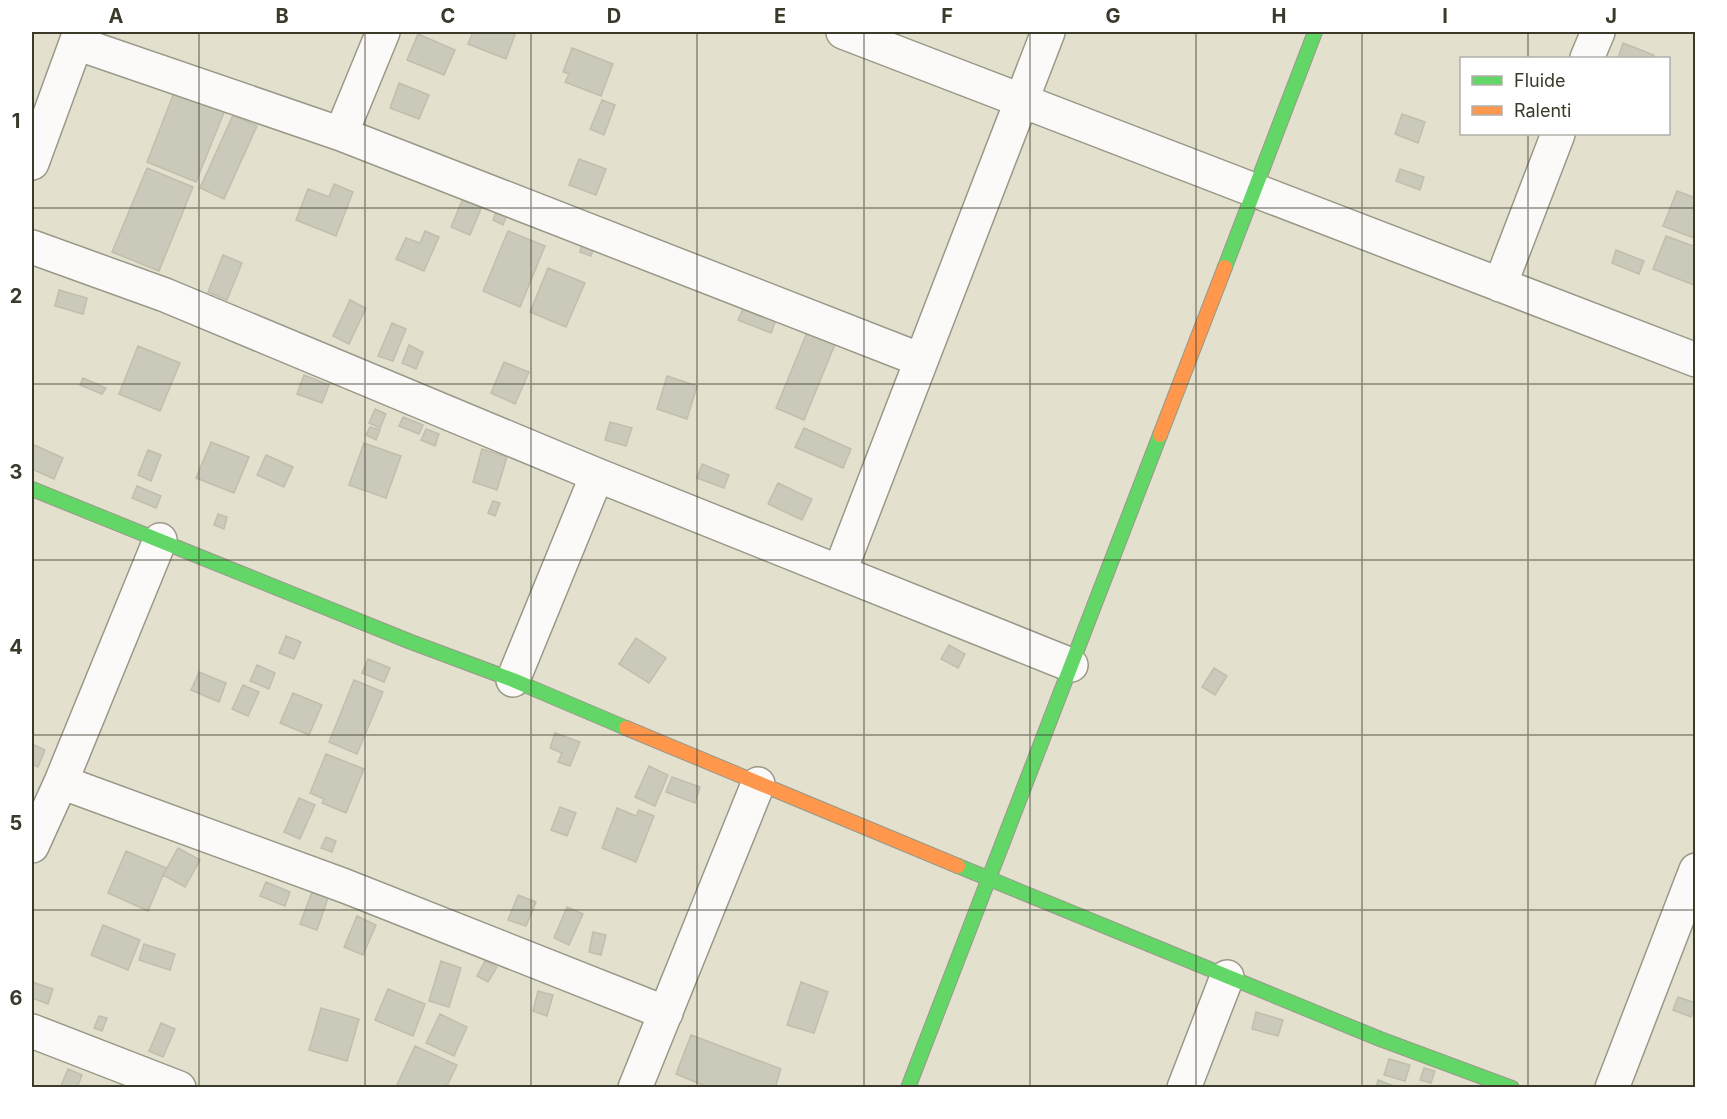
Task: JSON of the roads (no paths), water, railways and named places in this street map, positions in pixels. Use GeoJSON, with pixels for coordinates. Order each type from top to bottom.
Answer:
{"type":"FeatureCollection","features":[{"type":"Feature","properties":{"kind":"street"},"geometry":{"type":"LineString","coordinates":[[341,134],[382,32]]}},
{"type":"Feature","properties":{"kind":"street"},"geometry":{"type":"LineString","coordinates":[[843,32],[1695,360]]}},
{"type":"Feature","properties":{"kind":"street"},"geometry":{"type":"LineString","coordinates":[[840,571],[1048,32]]}},
{"type":"Feature","properties":{"kind":"street"},"geometry":{"type":"LineString","coordinates":[[908,1088],[1315,32]]}},
{"type":"Feature","properties":{"kind":"street"},"geometry":{"type":"LineString","coordinates":[[1587,57],[1598,32]]}},
{"type":"Feature","properties":{"kind":"street"},"geometry":{"type":"LineString","coordinates":[[32,163],[78,37],[341,134],[921,360]]}},
{"type":"Feature","properties":{"kind":"street"},"geometry":{"type":"LineString","coordinates":[[1500,285],[1558,135]]}},
{"type":"Feature","properties":{"kind":"street"},"geometry":{"type":"LineString","coordinates":[[32,247],[165,295],[597,475],[1071,665]]}},
{"type":"Feature","properties":{"kind":"street"},"geometry":{"type":"LineString","coordinates":[[513,680],[597,475]]}},
{"type":"Feature","properties":{"kind":"street"},"geometry":{"type":"LineString","coordinates":[[32,489],[411,642],[513,680],[758,784],[1380,1039],[1512,1088]]}},
{"type":"Feature","properties":{"kind":"street"},"geometry":{"type":"LineString","coordinates":[[32,846],[61,782],[160,540]]}},
{"type":"Feature","properties":{"kind":"street"},"geometry":{"type":"LineString","coordinates":[[61,782],[345,886],[666,1013]]}},
{"type":"Feature","properties":{"kind":"street"},"geometry":{"type":"LineString","coordinates":[[635,1088],[758,784]]}},
{"type":"Feature","properties":{"kind":"street"},"geometry":{"type":"LineString","coordinates":[[1612,1088],[1695,870]]}},
{"type":"Feature","properties":{"kind":"street"},"geometry":{"type":"LineString","coordinates":[[1184,1088],[1227,977]]}},
{"type":"Feature","properties":{"kind":"street"},"geometry":{"type":"LineString","coordinates":[[32,1031],[179,1088]]}}]}
